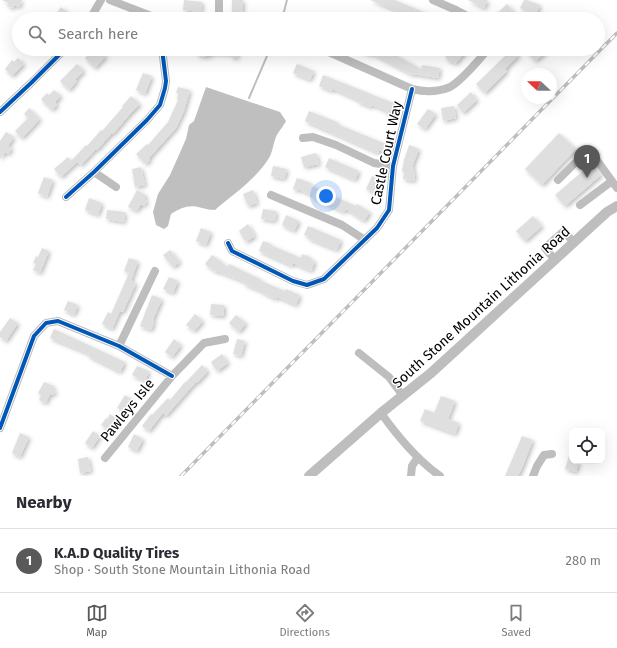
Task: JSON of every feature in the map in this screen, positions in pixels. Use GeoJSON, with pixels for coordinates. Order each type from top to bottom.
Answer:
{"type":"FeatureCollection","features":[{"type":"Feature","properties":{"kind":"main road","name":"South Stone Mountain Lithonia Road"},"geometry":{"type":"LineString","coordinates":[[309,476],[381,413],[431,373],[607,212],[617,206]]}},
{"type":"Feature","properties":{"kind":"street"},"geometry":{"type":"LineString","coordinates":[[94,12],[102,0]]}},
{"type":"Feature","properties":{"kind":"street"},"geometry":{"type":"LineString","coordinates":[[110,0],[142,12]]}},
{"type":"Feature","properties":{"kind":"street"},"geometry":{"type":"LineString","coordinates":[[219,0],[219,12]]}},
{"type":"Feature","properties":{"kind":"street"},"geometry":{"type":"LineString","coordinates":[[433,0],[460,12]]}},
{"type":"Feature","properties":{"kind":"street"},"geometry":{"type":"LineString","coordinates":[[0,112],[58,56]]}},
{"type":"Feature","properties":{"kind":"street"},"geometry":{"type":"LineString","coordinates":[[66,197],[148,120],[160,105],[166,81],[163,56]]}},
{"type":"Feature","properties":{"kind":"street"},"geometry":{"type":"LineString","coordinates":[[338,56],[412,89],[423,92],[450,87],[482,56]]}},
{"type":"Feature","properties":{"kind":"street","name":"Castle Court Way"},"geometry":{"type":"LineString","coordinates":[[228,243],[232,252],[293,281],[307,285],[324,278],[377,228],[389,210],[393,166],[412,89]]}},
{"type":"Feature","properties":{"kind":"street"},"geometry":{"type":"LineString","coordinates":[[303,138],[313,137],[336,145],[374,163],[393,166]]}},
{"type":"Feature","properties":{"kind":"street"},"geometry":{"type":"LineString","coordinates":[[558,180],[586,152],[591,152],[614,185],[580,205]]}},
{"type":"Feature","properties":{"kind":"street"},"geometry":{"type":"LineString","coordinates":[[94,172],[116,187]]}},
{"type":"Feature","properties":{"kind":"street"},"geometry":{"type":"LineString","coordinates":[[271,195],[342,225],[364,240]]}},
{"type":"Feature","properties":{"kind":"street"},"geometry":{"type":"LineString","coordinates":[[555,260],[545,248],[564,231],[574,243]]}},
{"type":"Feature","properties":{"kind":"street"},"geometry":{"type":"LineString","coordinates":[[119,346],[155,271]]}},
{"type":"Feature","properties":{"kind":"street"},"geometry":{"type":"LineString","coordinates":[[0,428],[34,336],[46,323],[58,321],[119,346],[172,376]]}},
{"type":"Feature","properties":{"kind":"street","name":"Pawleys Isle"},"geometry":{"type":"LineString","coordinates":[[105,458],[172,376],[204,343],[225,338]]}},
{"type":"Feature","properties":{"kind":"street"},"geometry":{"type":"LineString","coordinates":[[359,353],[389,377],[403,396]]}},
{"type":"Feature","properties":{"kind":"street"},"geometry":{"type":"LineString","coordinates":[[381,413],[400,440],[427,467],[440,476]]}},
{"type":"Feature","properties":{"kind":"street"},"geometry":{"type":"LineString","coordinates":[[533,476],[544,455],[552,454]]}},
{"type":"Feature","properties":{"kind":"street"},"geometry":{"type":"LineString","coordinates":[[410,476],[412,466],[418,457]]}},
{"type":"Feature","properties":{"kind":"shaded area"},"geometry":{"type":"Polygon","coordinates":[[[206,87],[280,112],[286,121],[276,137],[269,158],[264,166],[244,186],[215,210],[190,206],[182,208],[171,214],[168,226],[164,229],[156,225],[153,212],[158,194],[170,175],[186,139],[189,125],[194,121],[206,87]]]}},
{"type":"Feature","properties":{"kind":"building"},"geometry":{"type":"Polygon","coordinates":[[[2,0],[22,0],[19,7],[14,5],[13,8],[7,6],[8,3],[2,0]]]}},
{"type":"Feature","properties":{"kind":"building"},"geometry":{"type":"Polygon","coordinates":[[[184,0],[202,2],[201,12],[183,10],[184,0]]]}},
{"type":"Feature","properties":{"kind":"building"},"geometry":{"type":"Polygon","coordinates":[[[232,0],[243,0],[242,12],[232,12],[232,0]]]}},
{"type":"Feature","properties":{"kind":"building"},"geometry":{"type":"Polygon","coordinates":[[[370,0],[395,0],[423,12],[396,12],[394,11],[395,10],[370,0]]]}},
{"type":"Feature","properties":{"kind":"building"},"geometry":{"type":"Polygon","coordinates":[[[468,0],[488,0],[484,8],[468,0]]]}},
{"type":"Feature","properties":{"kind":"building"},"geometry":{"type":"Polygon","coordinates":[[[524,0],[540,5],[537,12],[529,12],[520,8],[524,0]]]}},
{"type":"Feature","properties":{"kind":"building"},"geometry":{"type":"Polygon","coordinates":[[[507,4],[514,12],[498,12],[507,4]]]}},
{"type":"Feature","properties":{"kind":"building"},"geometry":{"type":"Polygon","coordinates":[[[61,7],[67,12],[57,12],[61,7]]]}},
{"type":"Feature","properties":{"kind":"building"},"geometry":{"type":"Polygon","coordinates":[[[87,56],[106,56],[95,68],[85,58],[87,56]]]}},
{"type":"Feature","properties":{"kind":"building"},"geometry":{"type":"Polygon","coordinates":[[[377,56],[398,56],[421,69],[422,65],[440,68],[438,78],[412,75],[377,56]]]}},
{"type":"Feature","properties":{"kind":"building"},"geometry":{"type":"Polygon","coordinates":[[[462,56],[455,64],[452,61],[450,62],[445,57],[462,56]]]}},
{"type":"Feature","properties":{"kind":"building"},"geometry":{"type":"Polygon","coordinates":[[[505,56],[518,56],[505,69],[507,71],[485,93],[476,84],[505,56]]]}},
{"type":"Feature","properties":{"kind":"building"},"geometry":{"type":"Polygon","coordinates":[[[531,56],[541,56],[535,61],[531,56]]]}},
{"type":"Feature","properties":{"kind":"building"},"geometry":{"type":"Polygon","coordinates":[[[18,58],[24,64],[12,76],[5,69],[12,60],[14,62],[18,58]]]}},
{"type":"Feature","properties":{"kind":"building"},"geometry":{"type":"Polygon","coordinates":[[[77,64],[84,71],[75,80],[77,81],[69,90],[60,81],[77,64]]]}},
{"type":"Feature","properties":{"kind":"building"},"geometry":{"type":"Polygon","coordinates":[[[297,64],[314,71],[310,80],[293,73],[297,64]]]}},
{"type":"Feature","properties":{"kind":"building"},"geometry":{"type":"Polygon","coordinates":[[[143,73],[152,76],[145,94],[136,90],[143,73]]]}},
{"type":"Feature","properties":{"kind":"building"},"geometry":{"type":"Polygon","coordinates":[[[323,75],[396,104],[391,116],[386,114],[387,111],[372,105],[371,107],[358,102],[358,100],[333,89],[332,91],[319,86],[323,75]]]}},
{"type":"Feature","properties":{"kind":"building"},"geometry":{"type":"Polygon","coordinates":[[[178,87],[190,90],[184,111],[176,128],[149,158],[150,160],[146,164],[136,154],[147,144],[148,145],[168,122],[178,100],[178,93],[176,93],[178,87]]]}},
{"type":"Feature","properties":{"kind":"building"},"geometry":{"type":"Polygon","coordinates":[[[54,90],[61,96],[55,102],[57,105],[52,110],[41,99],[47,93],[49,95],[54,90]]]}},
{"type":"Feature","properties":{"kind":"building"},"geometry":{"type":"Polygon","coordinates":[[[471,92],[477,100],[463,113],[457,105],[471,92]]]}},
{"type":"Feature","properties":{"kind":"building"},"geometry":{"type":"Polygon","coordinates":[[[131,96],[140,104],[113,134],[112,133],[81,165],[77,162],[61,177],[54,169],[68,157],[71,161],[86,145],[87,146],[101,130],[102,131],[131,96]]]}},
{"type":"Feature","properties":{"kind":"building"},"geometry":{"type":"Polygon","coordinates":[[[454,106],[456,118],[443,121],[441,108],[454,106]]]}},
{"type":"Feature","properties":{"kind":"building"},"geometry":{"type":"Polygon","coordinates":[[[29,108],[40,119],[22,138],[15,131],[28,118],[24,114],[29,108]]]}},
{"type":"Feature","properties":{"kind":"building"},"geometry":{"type":"Polygon","coordinates":[[[428,109],[436,114],[425,129],[417,124],[428,109]]]}},
{"type":"Feature","properties":{"kind":"building"},"geometry":{"type":"Polygon","coordinates":[[[309,111],[386,144],[383,152],[379,150],[378,153],[305,121],[309,111]]]}},
{"type":"Feature","properties":{"kind":"building"},"geometry":{"type":"Polygon","coordinates":[[[6,132],[14,137],[8,146],[12,148],[8,154],[5,152],[0,159],[0,141],[6,132]]]}},
{"type":"Feature","properties":{"kind":"building"},"geometry":{"type":"Polygon","coordinates":[[[559,133],[576,149],[542,185],[525,169],[559,133]]]}},
{"type":"Feature","properties":{"kind":"building"},"geometry":{"type":"Polygon","coordinates":[[[409,145],[419,149],[412,167],[414,167],[413,172],[415,173],[414,181],[403,179],[404,172],[402,171],[409,145]]]}},
{"type":"Feature","properties":{"kind":"building"},"geometry":{"type":"Polygon","coordinates":[[[316,153],[319,164],[304,167],[301,157],[316,153]]]}},
{"type":"Feature","properties":{"kind":"building"},"geometry":{"type":"Polygon","coordinates":[[[329,158],[359,171],[355,180],[325,167],[329,158]]]}},
{"type":"Feature","properties":{"kind":"building"},"geometry":{"type":"Polygon","coordinates":[[[592,163],[601,175],[565,206],[555,195],[592,163]]]}},
{"type":"Feature","properties":{"kind":"building"},"geometry":{"type":"Polygon","coordinates":[[[273,166],[287,169],[284,179],[271,176],[273,166]]]}},
{"type":"Feature","properties":{"kind":"building"},"geometry":{"type":"Polygon","coordinates":[[[141,167],[145,185],[135,187],[132,169],[141,167]]]}},
{"type":"Feature","properties":{"kind":"building"},"geometry":{"type":"Polygon","coordinates":[[[372,176],[382,180],[377,193],[366,189],[372,176]]]}},
{"type":"Feature","properties":{"kind":"building"},"geometry":{"type":"Polygon","coordinates":[[[44,177],[53,180],[47,197],[38,193],[44,177]]]}},
{"type":"Feature","properties":{"kind":"building"},"geometry":{"type":"Polygon","coordinates":[[[297,178],[311,183],[310,185],[356,206],[357,204],[370,212],[364,221],[346,209],[344,212],[312,198],[313,196],[298,189],[297,191],[293,189],[297,178]]]}},
{"type":"Feature","properties":{"kind":"building"},"geometry":{"type":"Polygon","coordinates":[[[137,190],[146,195],[144,199],[147,201],[144,206],[141,204],[137,211],[128,207],[137,190]]]}},
{"type":"Feature","properties":{"kind":"building"},"geometry":{"type":"Polygon","coordinates":[[[253,190],[257,203],[248,206],[243,194],[253,190]]]}},
{"type":"Feature","properties":{"kind":"building"},"geometry":{"type":"Polygon","coordinates":[[[89,198],[102,203],[98,215],[85,210],[89,198]]]}},
{"type":"Feature","properties":{"kind":"building"},"geometry":{"type":"Polygon","coordinates":[[[263,209],[276,211],[275,221],[261,219],[263,209]]]}},
{"type":"Feature","properties":{"kind":"building"},"geometry":{"type":"Polygon","coordinates":[[[107,210],[125,212],[124,222],[106,219],[107,210]]]}},
{"type":"Feature","properties":{"kind":"building"},"geometry":{"type":"Polygon","coordinates":[[[286,215],[299,221],[294,231],[282,225],[286,215]]]}},
{"type":"Feature","properties":{"kind":"building"},"geometry":{"type":"Polygon","coordinates":[[[533,216],[542,226],[525,241],[516,231],[533,216]]]}},
{"type":"Feature","properties":{"kind":"building"},"geometry":{"type":"Polygon","coordinates":[[[248,224],[255,236],[246,242],[239,231],[248,224]]]}},
{"type":"Feature","properties":{"kind":"building"},"geometry":{"type":"Polygon","coordinates":[[[308,226],[341,240],[337,250],[309,239],[309,237],[304,235],[308,226]]]}},
{"type":"Feature","properties":{"kind":"building"},"geometry":{"type":"Polygon","coordinates":[[[201,228],[211,232],[206,245],[196,241],[201,228]]]}},
{"type":"Feature","properties":{"kind":"building"},"geometry":{"type":"Polygon","coordinates":[[[263,241],[271,244],[270,249],[273,246],[301,258],[302,254],[310,257],[310,259],[315,261],[311,271],[293,263],[292,266],[259,251],[263,241]]]}},
{"type":"Feature","properties":{"kind":"building"},"geometry":{"type":"Polygon","coordinates":[[[42,248],[49,251],[40,273],[33,270],[36,264],[33,263],[36,256],[38,257],[42,248]]]}},
{"type":"Feature","properties":{"kind":"building"},"geometry":{"type":"Polygon","coordinates":[[[170,250],[180,262],[173,267],[163,255],[170,250]]]}},
{"type":"Feature","properties":{"kind":"building"},"geometry":{"type":"Polygon","coordinates":[[[212,255],[228,267],[229,264],[262,280],[261,281],[285,291],[286,289],[300,295],[296,305],[277,297],[276,299],[244,284],[245,282],[217,271],[216,272],[205,264],[212,255]]]}},
{"type":"Feature","properties":{"kind":"building"},"geometry":{"type":"Polygon","coordinates":[[[129,258],[138,261],[131,281],[136,283],[123,312],[120,311],[112,329],[102,324],[108,312],[111,314],[129,273],[124,271],[129,258]]]}},
{"type":"Feature","properties":{"kind":"building"},"geometry":{"type":"Polygon","coordinates":[[[169,277],[178,281],[173,293],[163,289],[169,277]]]}},
{"type":"Feature","properties":{"kind":"building"},"geometry":{"type":"Polygon","coordinates":[[[152,295],[162,299],[154,317],[154,323],[151,330],[140,326],[152,295]]]}},
{"type":"Feature","properties":{"kind":"building"},"geometry":{"type":"Polygon","coordinates":[[[68,301],[78,305],[74,315],[64,310],[68,301]]]}},
{"type":"Feature","properties":{"kind":"building"},"geometry":{"type":"Polygon","coordinates":[[[211,304],[224,305],[224,316],[210,315],[211,304]]]}},
{"type":"Feature","properties":{"kind":"building"},"geometry":{"type":"Polygon","coordinates":[[[195,314],[203,321],[194,331],[186,325],[195,314]]]}},
{"type":"Feature","properties":{"kind":"building"},"geometry":{"type":"Polygon","coordinates":[[[236,315],[246,323],[239,332],[229,323],[236,315]]]}},
{"type":"Feature","properties":{"kind":"building"},"geometry":{"type":"Polygon","coordinates":[[[10,318],[18,323],[6,341],[0,337],[0,332],[10,318]]]}},
{"type":"Feature","properties":{"kind":"building"},"geometry":{"type":"Polygon","coordinates":[[[54,329],[125,362],[120,372],[88,356],[89,354],[50,338],[54,329]]]}},
{"type":"Feature","properties":{"kind":"building"},"geometry":{"type":"Polygon","coordinates":[[[174,339],[181,345],[172,357],[165,352],[174,339]]]}},
{"type":"Feature","properties":{"kind":"building"},"geometry":{"type":"Polygon","coordinates":[[[237,339],[245,341],[241,356],[233,354],[237,339]]]}},
{"type":"Feature","properties":{"kind":"building"},"geometry":{"type":"Polygon","coordinates":[[[222,354],[228,363],[217,371],[211,362],[222,354]]]}},
{"type":"Feature","properties":{"kind":"building"},"geometry":{"type":"Polygon","coordinates":[[[202,365],[208,371],[197,383],[196,382],[166,416],[163,413],[149,431],[142,426],[151,414],[152,415],[168,398],[170,400],[202,365]]]}},
{"type":"Feature","properties":{"kind":"building"},"geometry":{"type":"Polygon","coordinates":[[[137,366],[149,371],[145,381],[132,375],[137,366]]]}},
{"type":"Feature","properties":{"kind":"building"},"geometry":{"type":"Polygon","coordinates":[[[44,382],[54,386],[52,389],[56,391],[53,395],[50,394],[46,403],[39,400],[41,395],[38,393],[44,382]]]}},
{"type":"Feature","properties":{"kind":"building"},"geometry":{"type":"Polygon","coordinates":[[[125,395],[133,400],[125,412],[117,408],[125,395]]]}},
{"type":"Feature","properties":{"kind":"building"},"geometry":{"type":"Polygon","coordinates":[[[441,396],[455,401],[448,419],[459,423],[455,434],[420,421],[425,409],[434,413],[441,396]]]}},
{"type":"Feature","properties":{"kind":"building"},"geometry":{"type":"Polygon","coordinates":[[[110,414],[118,420],[111,431],[101,425],[110,414]]]}},
{"type":"Feature","properties":{"kind":"building"},"geometry":{"type":"Polygon","coordinates":[[[93,431],[100,436],[92,448],[85,443],[93,431]]]}},
{"type":"Feature","properties":{"kind":"building"},"geometry":{"type":"Polygon","coordinates":[[[20,433],[29,437],[20,457],[12,453],[20,433]]]}},
{"type":"Feature","properties":{"kind":"building"},"geometry":{"type":"Polygon","coordinates":[[[134,434],[143,439],[137,451],[128,447],[134,434]]]}},
{"type":"Feature","properties":{"kind":"building"},"geometry":{"type":"Polygon","coordinates":[[[522,436],[533,440],[522,468],[518,476],[505,476],[522,436]]]}},
{"type":"Feature","properties":{"kind":"building"},"geometry":{"type":"Polygon","coordinates":[[[569,456],[569,464],[578,464],[576,472],[565,469],[569,456]]]}},
{"type":"Feature","properties":{"kind":"building"},"geometry":{"type":"Polygon","coordinates":[[[88,457],[91,471],[80,473],[78,459],[88,457]]]}},
{"type":"Feature","properties":{"kind":"waterway"},"geometry":{"type":"LineString","coordinates":[[284,12],[287,0]]}},
{"type":"Feature","properties":{"kind":"waterway"},"geometry":{"type":"LineString","coordinates":[[249,98],[267,56]]}},
{"type":"Feature","properties":{"kind":"railway"},"geometry":{"type":"LineString","coordinates":[[605,45],[617,33]]}},
{"type":"Feature","properties":{"kind":"railway"},"geometry":{"type":"LineString","coordinates":[[181,476],[594,56]]}},
{"type":"Feature","properties":{"kind":"cycle path"},"geometry":{"type":"LineString","coordinates":[[0,112],[58,56]]}},
{"type":"Feature","properties":{"kind":"cycle path"},"geometry":{"type":"LineString","coordinates":[[66,197],[94,172],[147,120],[160,105],[166,81],[163,56]]}},
{"type":"Feature","properties":{"kind":"cycle path"},"geometry":{"type":"LineString","coordinates":[[228,243],[232,251],[293,281],[307,285],[324,279],[377,228],[389,210],[393,166],[412,89]]}},
{"type":"Feature","properties":{"kind":"cycle path"},"geometry":{"type":"LineString","coordinates":[[0,428],[34,336],[46,323],[58,321],[119,346],[172,376]]}},
{"type":"Feature","properties":{"kind":"place","name":"K.A.D Quality Tires"},"geometry":{"type":"Point","coordinates":[587,178]}}]}
